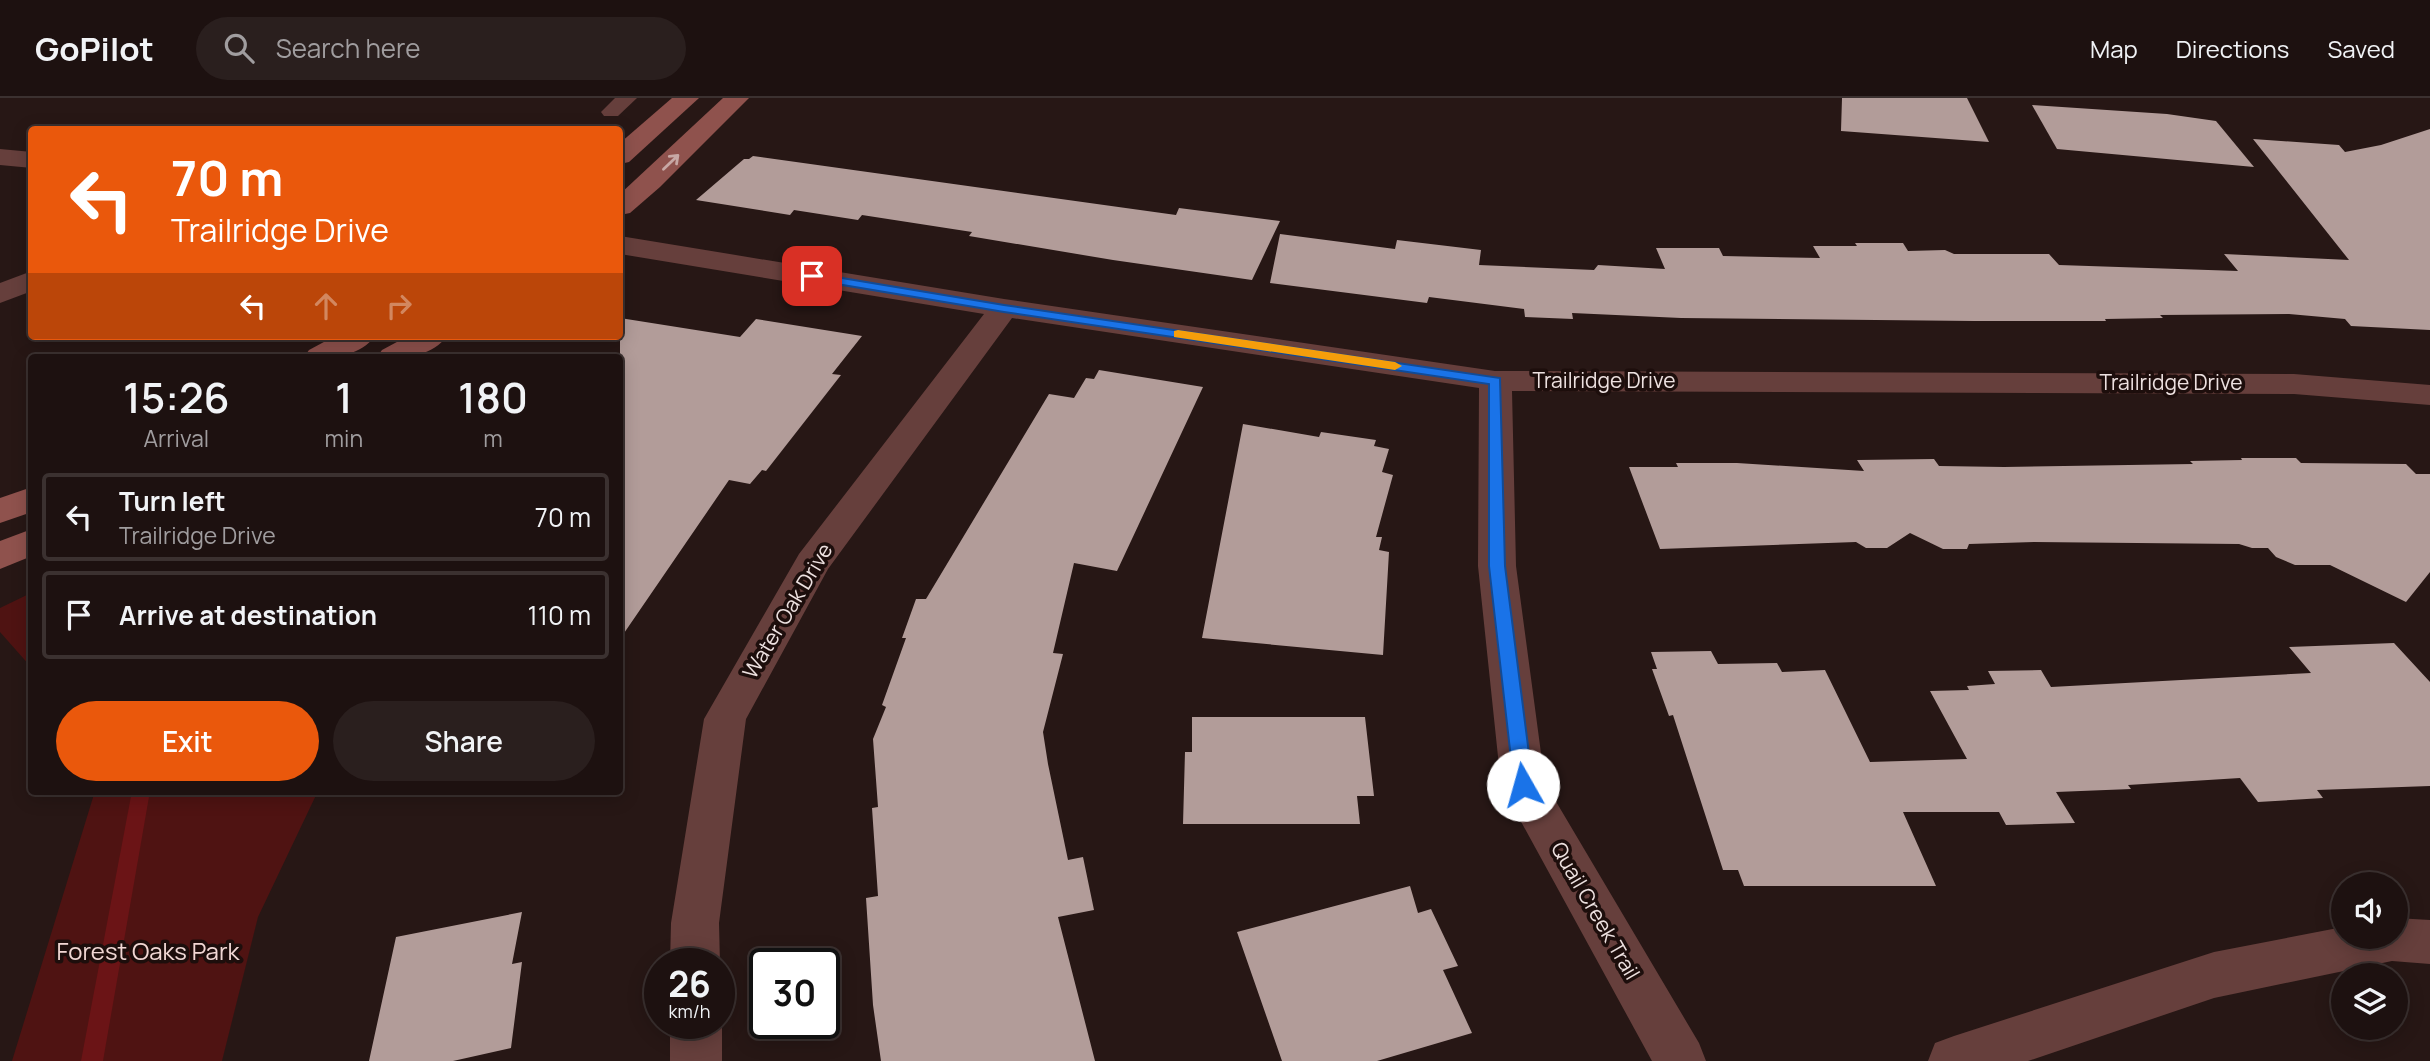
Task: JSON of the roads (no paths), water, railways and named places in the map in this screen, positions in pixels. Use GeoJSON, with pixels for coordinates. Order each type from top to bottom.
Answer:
{"type":"FeatureCollection","features":[{"type":"Feature","properties":{"kind":"street"},"geometry":{"type":"LineString","coordinates":[[623,153],[687,98]]}},
{"type":"Feature","properties":{"kind":"street"},"geometry":{"type":"LineString","coordinates":[[623,204],[737,98]]}},
{"type":"Feature","properties":{"kind":"street"},"geometry":{"type":"LineString","coordinates":[[0,157],[28,160]]}},
{"type":"Feature","properties":{"kind":"street","name":"Trailridge Drive"},"geometry":{"type":"LineString","coordinates":[[623,246],[1004,309],[1496,381],[2294,383],[2430,395]]}},
{"type":"Feature","properties":{"kind":"street"},"geometry":{"type":"LineString","coordinates":[[0,294],[28,281]]}},
{"type":"Feature","properties":{"kind":"street","name":"Water Oak Drive"},"geometry":{"type":"LineString","coordinates":[[695,948],[695,923],[725,719],[812,562],[1004,309]]}},
{"type":"Feature","properties":{"kind":"street"},"geometry":{"type":"LineString","coordinates":[[326,354],[352,340]]}},
{"type":"Feature","properties":{"kind":"street"},"geometry":{"type":"LineString","coordinates":[[398,354],[423,340]]}},
{"type":"Feature","properties":{"kind":"street","name":"Quail Creek Trail"},"geometry":{"type":"LineString","coordinates":[[1496,381],[1497,566],[1523,785],[1680,1061]]}},
{"type":"Feature","properties":{"kind":"street"},"geometry":{"type":"LineString","coordinates":[[0,512],[28,501]]}},
{"type":"Feature","properties":{"kind":"street"},"geometry":{"type":"LineString","coordinates":[[0,556],[28,543]]}},
{"type":"Feature","properties":{"kind":"street"},"geometry":{"type":"LineString","coordinates":[[1954,1061],[2214,975],[2392,939],[2430,942]]}},
{"type":"Feature","properties":{"kind":"street"},"geometry":{"type":"LineString","coordinates":[[696,1039],[696,1061]]}},
{"type":"Feature","properties":{"kind":"lane"},"geometry":{"type":"LineString","coordinates":[[611,111],[627,98]]}},
{"type":"Feature","properties":{"kind":"waterway"},"geometry":{"type":"LineString","coordinates":[[92,1061],[140,795]]}},
{"type":"Feature","properties":{"kind":"park label","name":"Forest Oaks Park"},"geometry":{"type":"Point","coordinates":[148,952]}}]}
